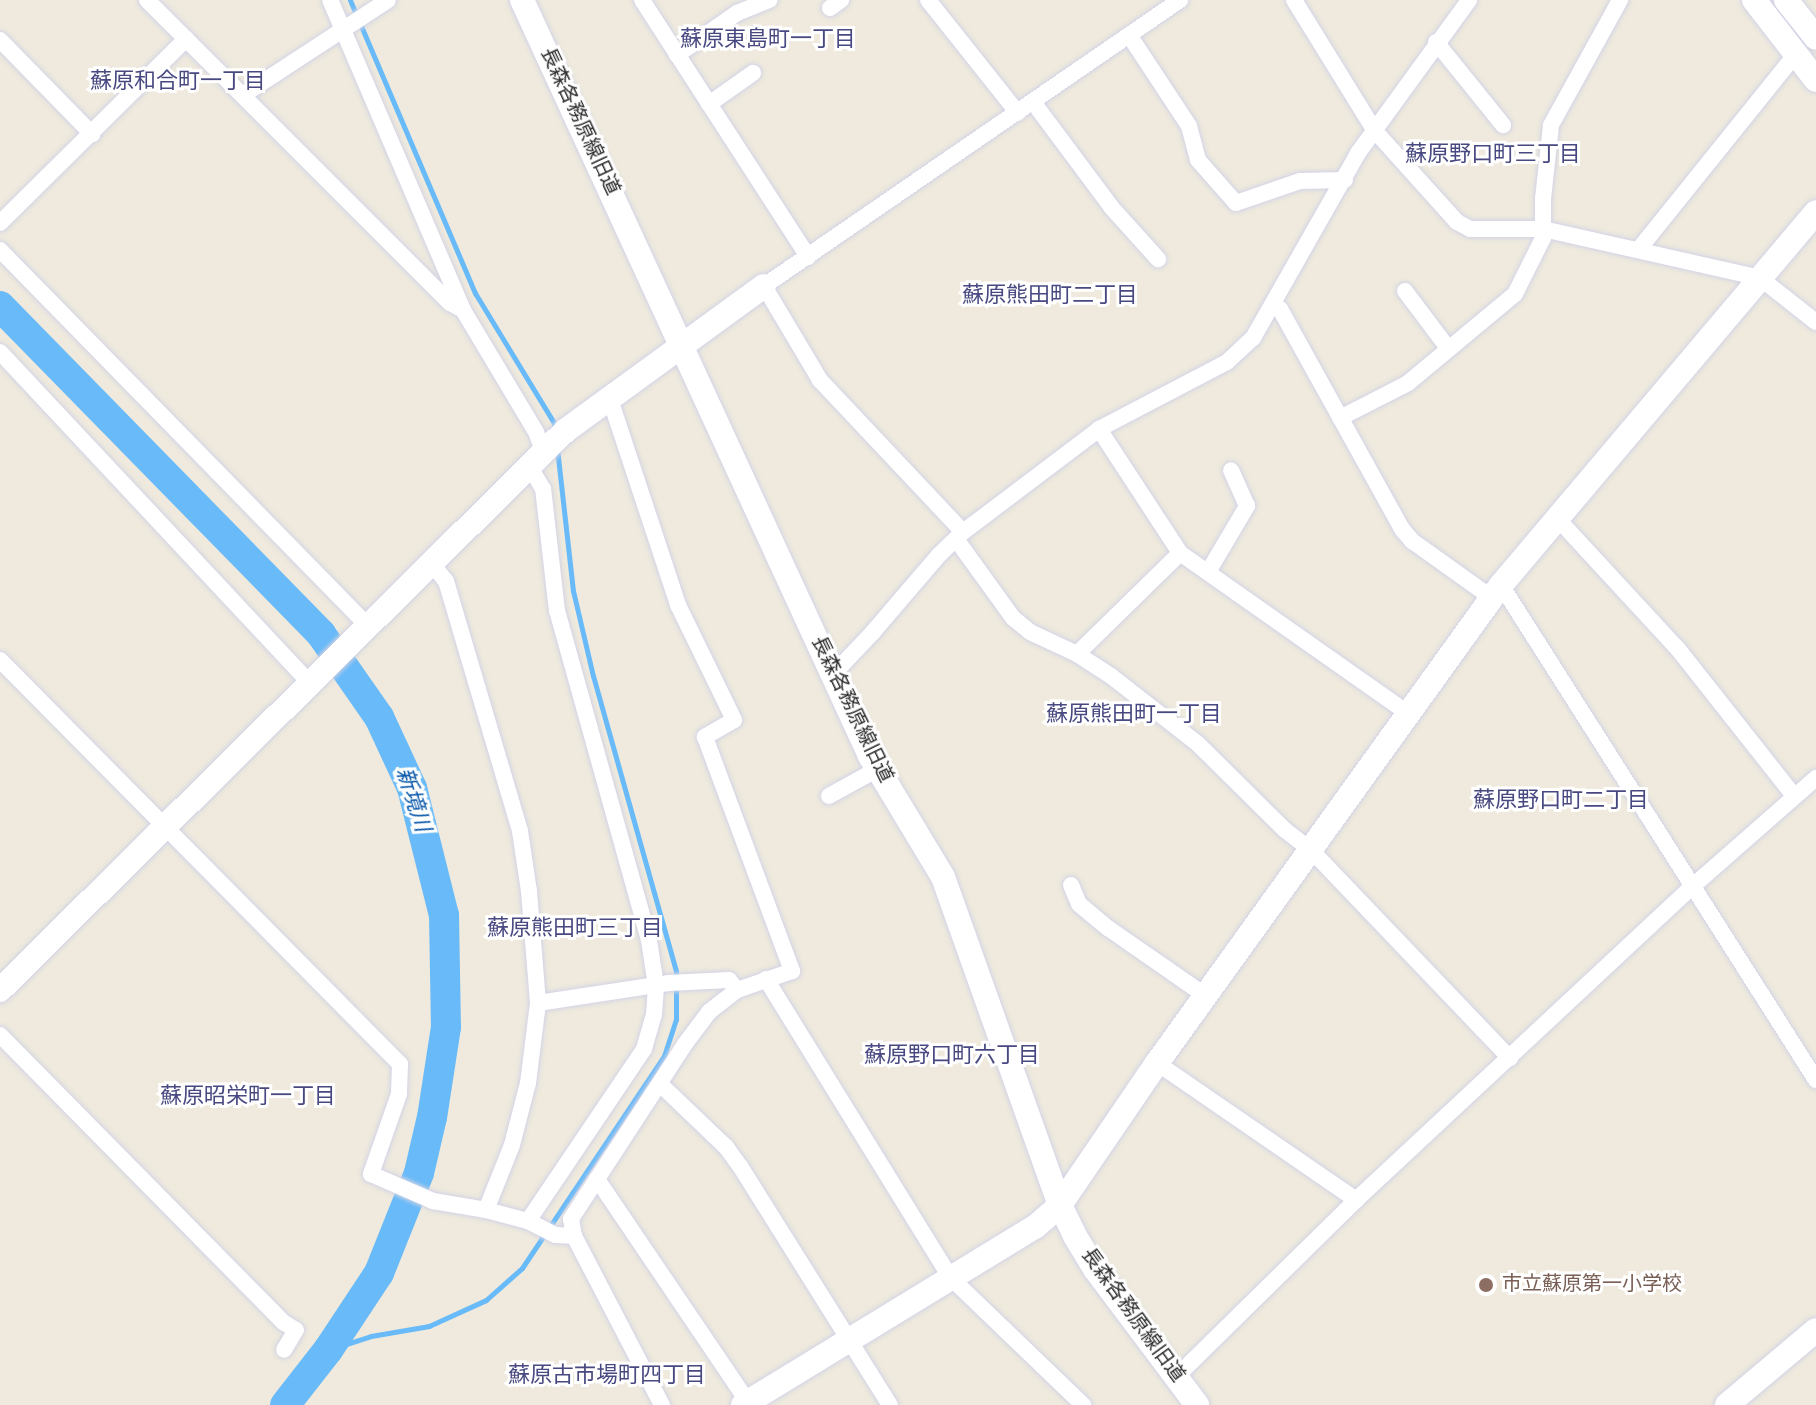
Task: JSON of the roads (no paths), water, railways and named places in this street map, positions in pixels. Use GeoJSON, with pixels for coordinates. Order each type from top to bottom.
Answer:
{"type":"FeatureCollection","features":[{"type":"Feature","properties":{"kind":"street"},"geometry":{"type":"LineString","coordinates":[[147,0],[450,303],[463,310]]}},
{"type":"Feature","properties":{"kind":"street"},"geometry":{"type":"LineString","coordinates":[[330,0],[347,26],[463,310],[536,432],[557,611],[662,984],[644,1049],[531,1223]]}},
{"type":"Feature","properties":{"kind":"street"},"geometry":{"type":"LineString","coordinates":[[243,95],[388,0]]}},
{"type":"Feature","properties":{"kind":"street","name":"長森各務原線旧道"},"geometry":{"type":"LineString","coordinates":[[522,0],[830,671],[878,769],[943,877],[1060,1205],[1095,1269],[1197,1405]]}},
{"type":"Feature","properties":{"kind":"street"},"geometry":{"type":"LineString","coordinates":[[642,0],[808,257]]}},
{"type":"Feature","properties":{"kind":"street"},"geometry":{"type":"LineString","coordinates":[[677,55],[737,13],[769,0]]}},
{"type":"Feature","properties":{"kind":"street"},"geometry":{"type":"LineString","coordinates":[[928,0],[1018,113]]}},
{"type":"Feature","properties":{"kind":"street"},"geometry":{"type":"LineString","coordinates":[[0,990],[565,431],[682,343],[1180,0]]}},
{"type":"Feature","properties":{"kind":"street"},"geometry":{"type":"LineString","coordinates":[[1294,0],[1375,131],[1457,222],[1470,229],[1543,229],[1639,249],[1736,276],[1760,278],[1816,322]]}},
{"type":"Feature","properties":{"kind":"street"},"geometry":{"type":"LineString","coordinates":[[830,671],[839,668],[960,536],[1099,429],[1227,362],[1253,338],[1274,306],[1358,153],[1469,0]]}},
{"type":"Feature","properties":{"kind":"street"},"geometry":{"type":"LineString","coordinates":[[1340,418],[1408,383],[1515,294],[1543,238],[1543,199],[1551,125],[1620,0]]}},
{"type":"Feature","properties":{"kind":"street"},"geometry":{"type":"LineString","coordinates":[[1754,0],[1816,80]]}},
{"type":"Feature","properties":{"kind":"street"},"geometry":{"type":"LineString","coordinates":[[1786,0],[1816,38]]}},
{"type":"Feature","properties":{"kind":"street"},"geometry":{"type":"LineString","coordinates":[[1129,35],[1189,126],[1198,160],[1236,203],[1300,181],[1345,180]]}},
{"type":"Feature","properties":{"kind":"street"},"geometry":{"type":"LineString","coordinates":[[0,223],[186,39]]}},
{"type":"Feature","properties":{"kind":"street"},"geometry":{"type":"LineString","coordinates":[[0,40],[92,134]]}},
{"type":"Feature","properties":{"kind":"street"},"geometry":{"type":"LineString","coordinates":[[1436,42],[1503,125]]}},
{"type":"Feature","properties":{"kind":"street"},"geometry":{"type":"LineString","coordinates":[[1639,249],[1796,54]]}},
{"type":"Feature","properties":{"kind":"street"},"geometry":{"type":"LineString","coordinates":[[709,104],[753,73]]}},
{"type":"Feature","properties":{"kind":"street"},"geometry":{"type":"LineString","coordinates":[[1033,102],[1112,208],[1158,259]]}},
{"type":"Feature","properties":{"kind":"street"},"geometry":{"type":"LineString","coordinates":[[597,1179],[747,1404],[1035,1227],[1060,1205],[1157,1063],[1497,592],[1556,517],[1816,212]]}},
{"type":"Feature","properties":{"kind":"street"},"geometry":{"type":"LineString","coordinates":[[0,250],[364,632]]}},
{"type":"Feature","properties":{"kind":"street"},"geometry":{"type":"LineString","coordinates":[[764,286],[820,380],[960,536],[1013,618],[1030,632],[1077,654],[1198,744],[1285,830],[1311,850],[1510,1058]]}},
{"type":"Feature","properties":{"kind":"street"},"geometry":{"type":"LineString","coordinates":[[1405,291],[1448,348]]}},
{"type":"Feature","properties":{"kind":"street"},"geometry":{"type":"LineString","coordinates":[[1274,306],[1280,309],[1402,529],[1412,541],[1497,592],[1693,886],[1816,1080]]}},
{"type":"Feature","properties":{"kind":"street"},"geometry":{"type":"LineString","coordinates":[[0,352],[316,680]]}},
{"type":"Feature","properties":{"kind":"street"},"geometry":{"type":"LineString","coordinates":[[609,396],[678,605],[734,720],[705,737],[792,971],[737,990],[709,1012],[571,1219],[574,1236],[662,1405]]}},
{"type":"Feature","properties":{"kind":"street"},"geometry":{"type":"LineString","coordinates":[[1099,429],[1180,553],[1408,713]]}},
{"type":"Feature","properties":{"kind":"street"},"geometry":{"type":"LineString","coordinates":[[1208,572],[1247,506],[1231,470]]}},
{"type":"Feature","properties":{"kind":"street"},"geometry":{"type":"LineString","coordinates":[[1556,517],[1678,649],[1794,796]]}},
{"type":"Feature","properties":{"kind":"street"},"geometry":{"type":"LineString","coordinates":[[1077,654],[1180,553]]}},
{"type":"Feature","properties":{"kind":"street"},"geometry":{"type":"LineString","coordinates":[[432,564],[446,581],[520,831],[538,1003],[528,1083],[512,1145],[486,1210]]}},
{"type":"Feature","properties":{"kind":"street"},"geometry":{"type":"LineString","coordinates":[[0,660],[400,1064],[399,1094],[371,1174],[433,1201],[486,1210],[531,1223],[556,1235],[574,1236]]}},
{"type":"Feature","properties":{"kind":"street"},"geometry":{"type":"LineString","coordinates":[[829,796],[878,769]]}},
{"type":"Feature","properties":{"kind":"street"},"geometry":{"type":"LineString","coordinates":[[1176,1377],[1356,1200],[1693,886],[1816,778]]}},
{"type":"Feature","properties":{"kind":"street"},"geometry":{"type":"LineString","coordinates":[[1071,885],[1079,904],[1108,928],[1206,996]]}},
{"type":"Feature","properties":{"kind":"street"},"geometry":{"type":"LineString","coordinates":[[766,979],[950,1277],[1083,1405]]}},
{"type":"Feature","properties":{"kind":"street"},"geometry":{"type":"LineString","coordinates":[[538,1003],[688,981],[729,980],[737,990]]}},
{"type":"Feature","properties":{"kind":"street"},"geometry":{"type":"LineString","coordinates":[[0,1035],[283,1322],[296,1330],[284,1350]]}},
{"type":"Feature","properties":{"kind":"street"},"geometry":{"type":"LineString","coordinates":[[1157,1063],[1356,1200]]}},
{"type":"Feature","properties":{"kind":"street"},"geometry":{"type":"LineString","coordinates":[[660,1084],[726,1147],[740,1166],[890,1405]]}},
{"type":"Feature","properties":{"kind":"street"},"geometry":{"type":"LineString","coordinates":[[1728,1405],[1816,1330]]}},
{"type":"Feature","properties":{"kind":"waterway"},"geometry":{"type":"LineString","coordinates":[[350,0],[475,293],[554,423],[555,431]]}},
{"type":"Feature","properties":{"kind":"waterway","name":"新境川"},"geometry":{"type":"LineString","coordinates":[[0,306],[321,634],[379,717],[412,788],[444,915],[446,1027],[432,1117],[419,1173],[379,1273],[328,1350],[285,1405]]}},
{"type":"Feature","properties":{"kind":"waterway"},"geometry":{"type":"LineString","coordinates":[[328,1350],[371,1336],[429,1326],[486,1300],[522,1268],[664,1056],[676,1019],[676,971],[593,676],[573,591],[557,449]]}},
{"type":"Feature","properties":{"kind":"place","name":"市立蘇原第一小学校"},"geometry":{"type":"Point","coordinates":[1486,1285]}},
{"type":"Feature","properties":{"kind":"district","name":"蘇原東島町一丁目"},"geometry":{"type":"Point","coordinates":[768,41]}},
{"type":"Feature","properties":{"kind":"district","name":"蘇原和合町一丁目"},"geometry":{"type":"Point","coordinates":[178,83]}},
{"type":"Feature","properties":{"kind":"district","name":"蘇原野口町三丁目"},"geometry":{"type":"Point","coordinates":[1493,156]}},
{"type":"Feature","properties":{"kind":"district","name":"蘇原熊田町二丁目"},"geometry":{"type":"Point","coordinates":[1050,297]}},
{"type":"Feature","properties":{"kind":"district","name":"蘇原熊田町一丁目"},"geometry":{"type":"Point","coordinates":[1134,716]}},
{"type":"Feature","properties":{"kind":"district","name":"蘇原野口町二丁目"},"geometry":{"type":"Point","coordinates":[1561,802]}},
{"type":"Feature","properties":{"kind":"district","name":"蘇原熊田町三丁目"},"geometry":{"type":"Point","coordinates":[575,930]}},
{"type":"Feature","properties":{"kind":"district","name":"蘇原野口町六丁目"},"geometry":{"type":"Point","coordinates":[952,1057]}},
{"type":"Feature","properties":{"kind":"district","name":"蘇原昭栄町一丁目"},"geometry":{"type":"Point","coordinates":[248,1098]}},
{"type":"Feature","properties":{"kind":"district","name":"蘇原古市場町四丁目"},"geometry":{"type":"Point","coordinates":[607,1377]}}]}
